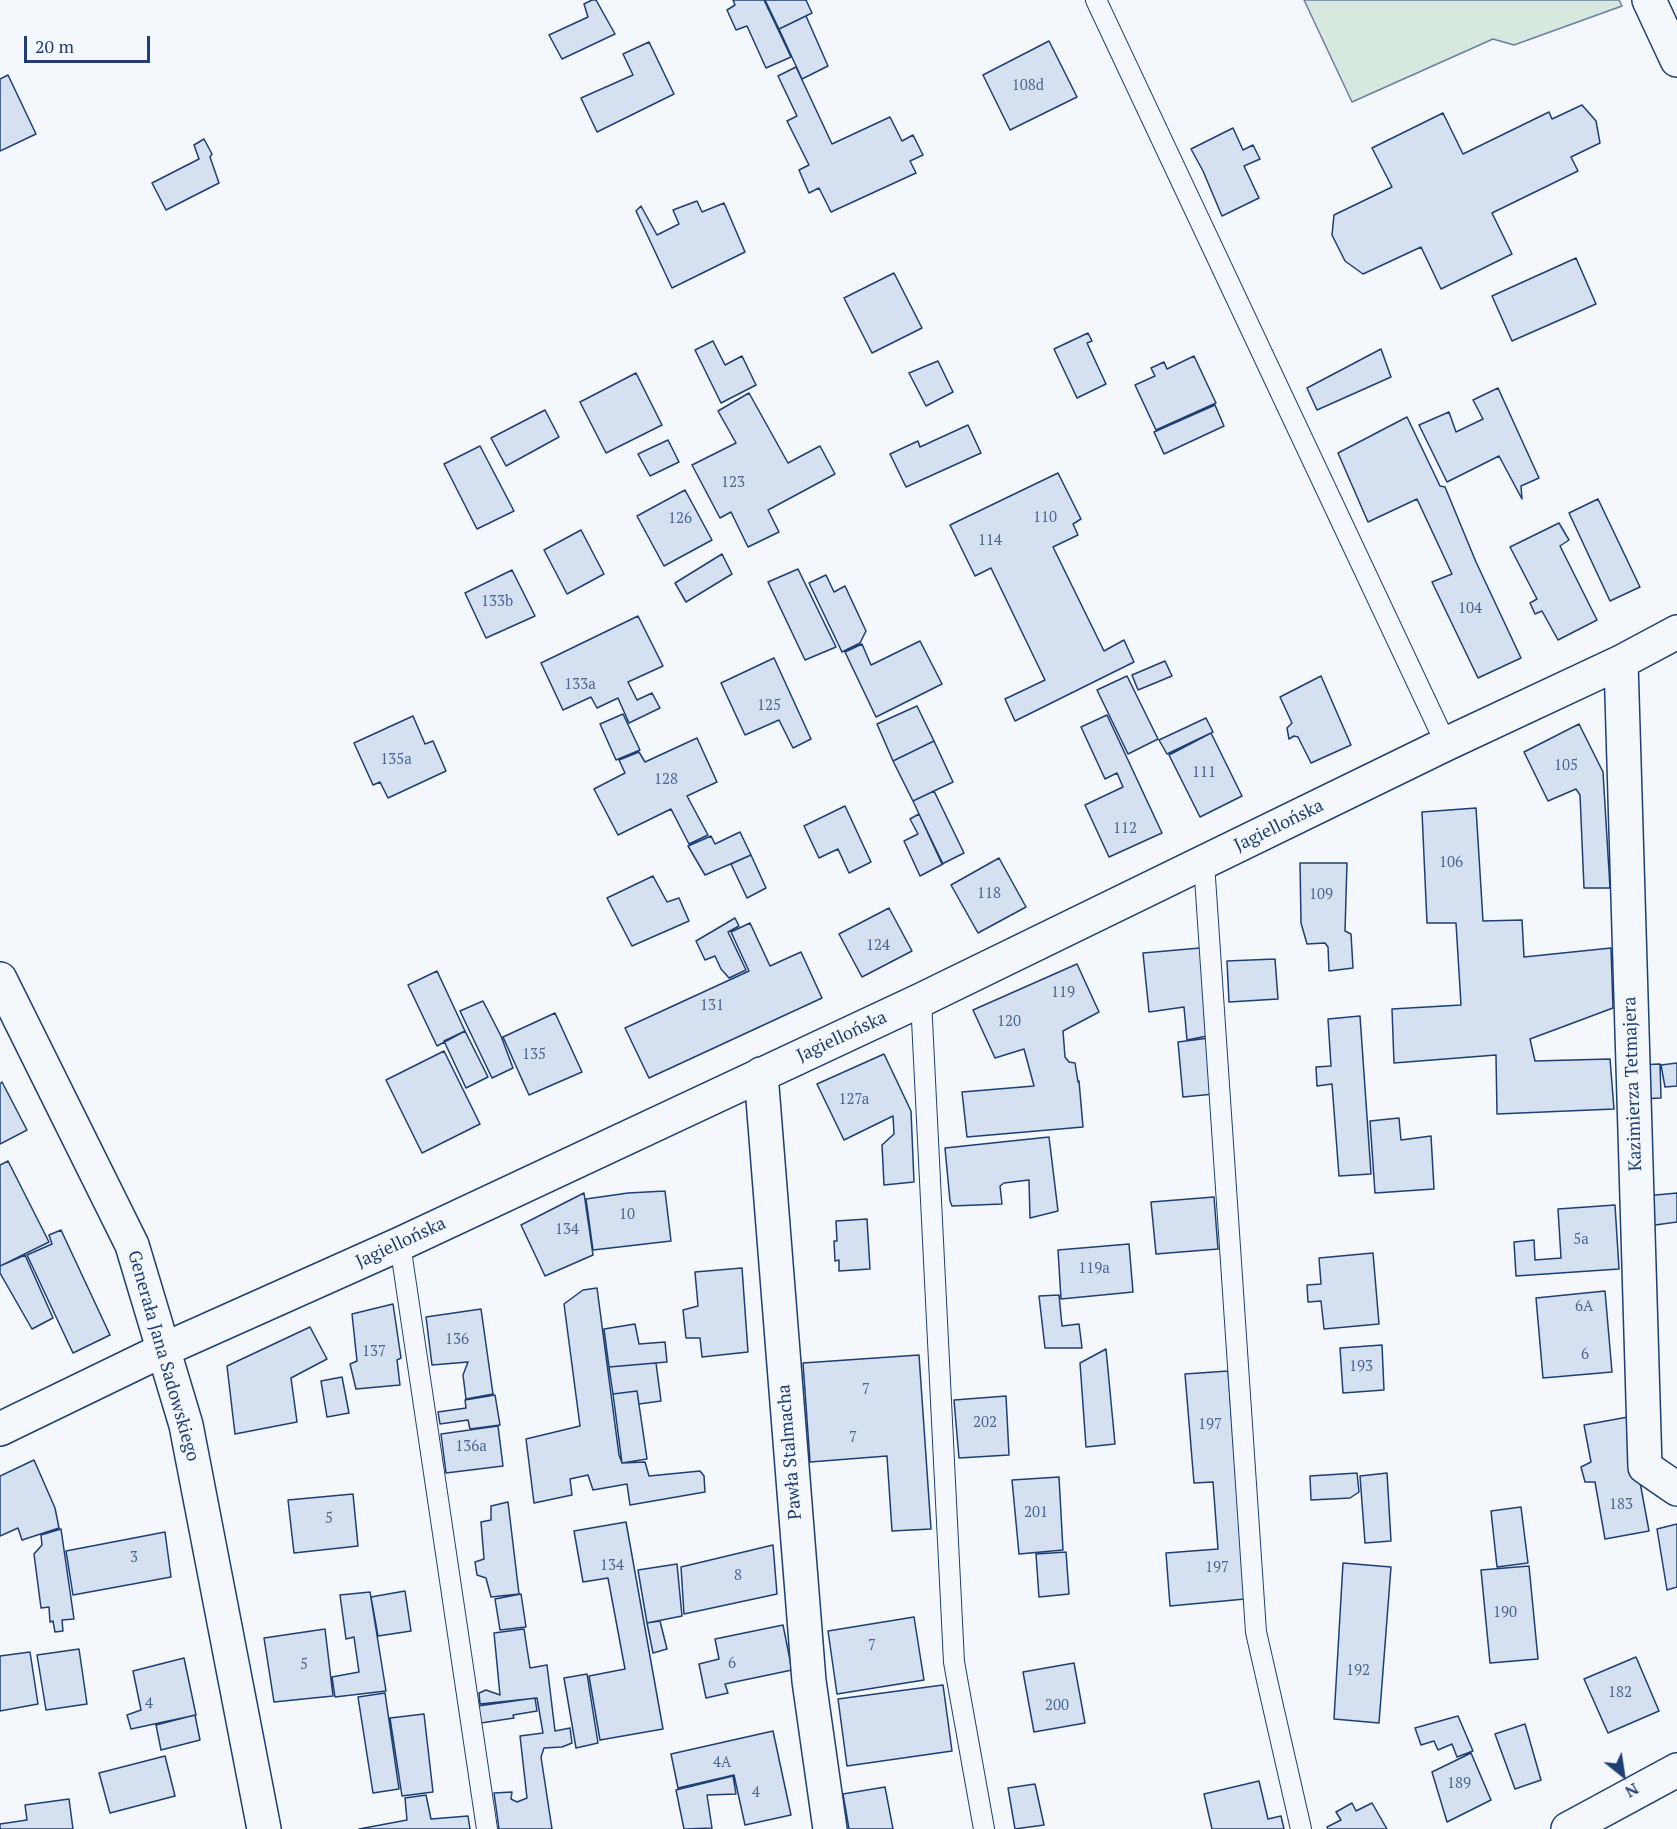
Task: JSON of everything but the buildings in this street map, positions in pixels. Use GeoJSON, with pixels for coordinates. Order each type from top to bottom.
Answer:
{"type":"FeatureCollection","features":[{"type":"Feature","properties":{"kind":"street"},"geometry":{"type":"LineString","coordinates":[[1649,0],[1677,60]]}},
{"type":"Feature","properties":{"kind":"street","name":"Jagiellońska"},"geometry":{"type":"LineString","coordinates":[[0,1429],[163,1350],[400,1244],[921,1000],[1446,744],[1621,662],[1677,632]]}},
{"type":"Feature","properties":{"kind":"street","name":"Kazimierza Tetmajera"},"geometry":{"type":"LineString","coordinates":[[1621,662],[1645,1467],[1677,1489]]}},
{"type":"Feature","properties":{"kind":"street","name":"Generała Jana Sadowskiego"},"geometry":{"type":"LineString","coordinates":[[0,979],[132,1245],[186,1425],[264,1829]]}},
{"type":"Feature","properties":{"kind":"street","name":"Pawła Stalmacha"},"geometry":{"type":"LineString","coordinates":[[761,1074],[809,1681],[830,1829]]}},
{"type":"Feature","properties":{"kind":"street"},"geometry":{"type":"LineString","coordinates":[[1568,1829],[1677,1770]]}},
{"type":"Feature","properties":{"kind":"lane"},"geometry":{"type":"LineString","coordinates":[[1096,0],[1446,744]]}},
{"type":"Feature","properties":{"kind":"lane"},"geometry":{"type":"LineString","coordinates":[[1204,863],[1256,1632],[1301,1829]]}},
{"type":"Feature","properties":{"kind":"lane"},"geometry":{"type":"LineString","coordinates":[[921,1000],[954,1662],[984,1829]]}},
{"type":"Feature","properties":{"kind":"lane"},"geometry":{"type":"LineString","coordinates":[[400,1244],[487,1829]]}},
{"type":"Feature","properties":{"kind":"shaded area"},"geometry":{"type":"Polygon","coordinates":[[[1304,0],[1619,0],[1622,6],[1514,45],[1493,39],[1352,102],[1304,0]]]}}]}
